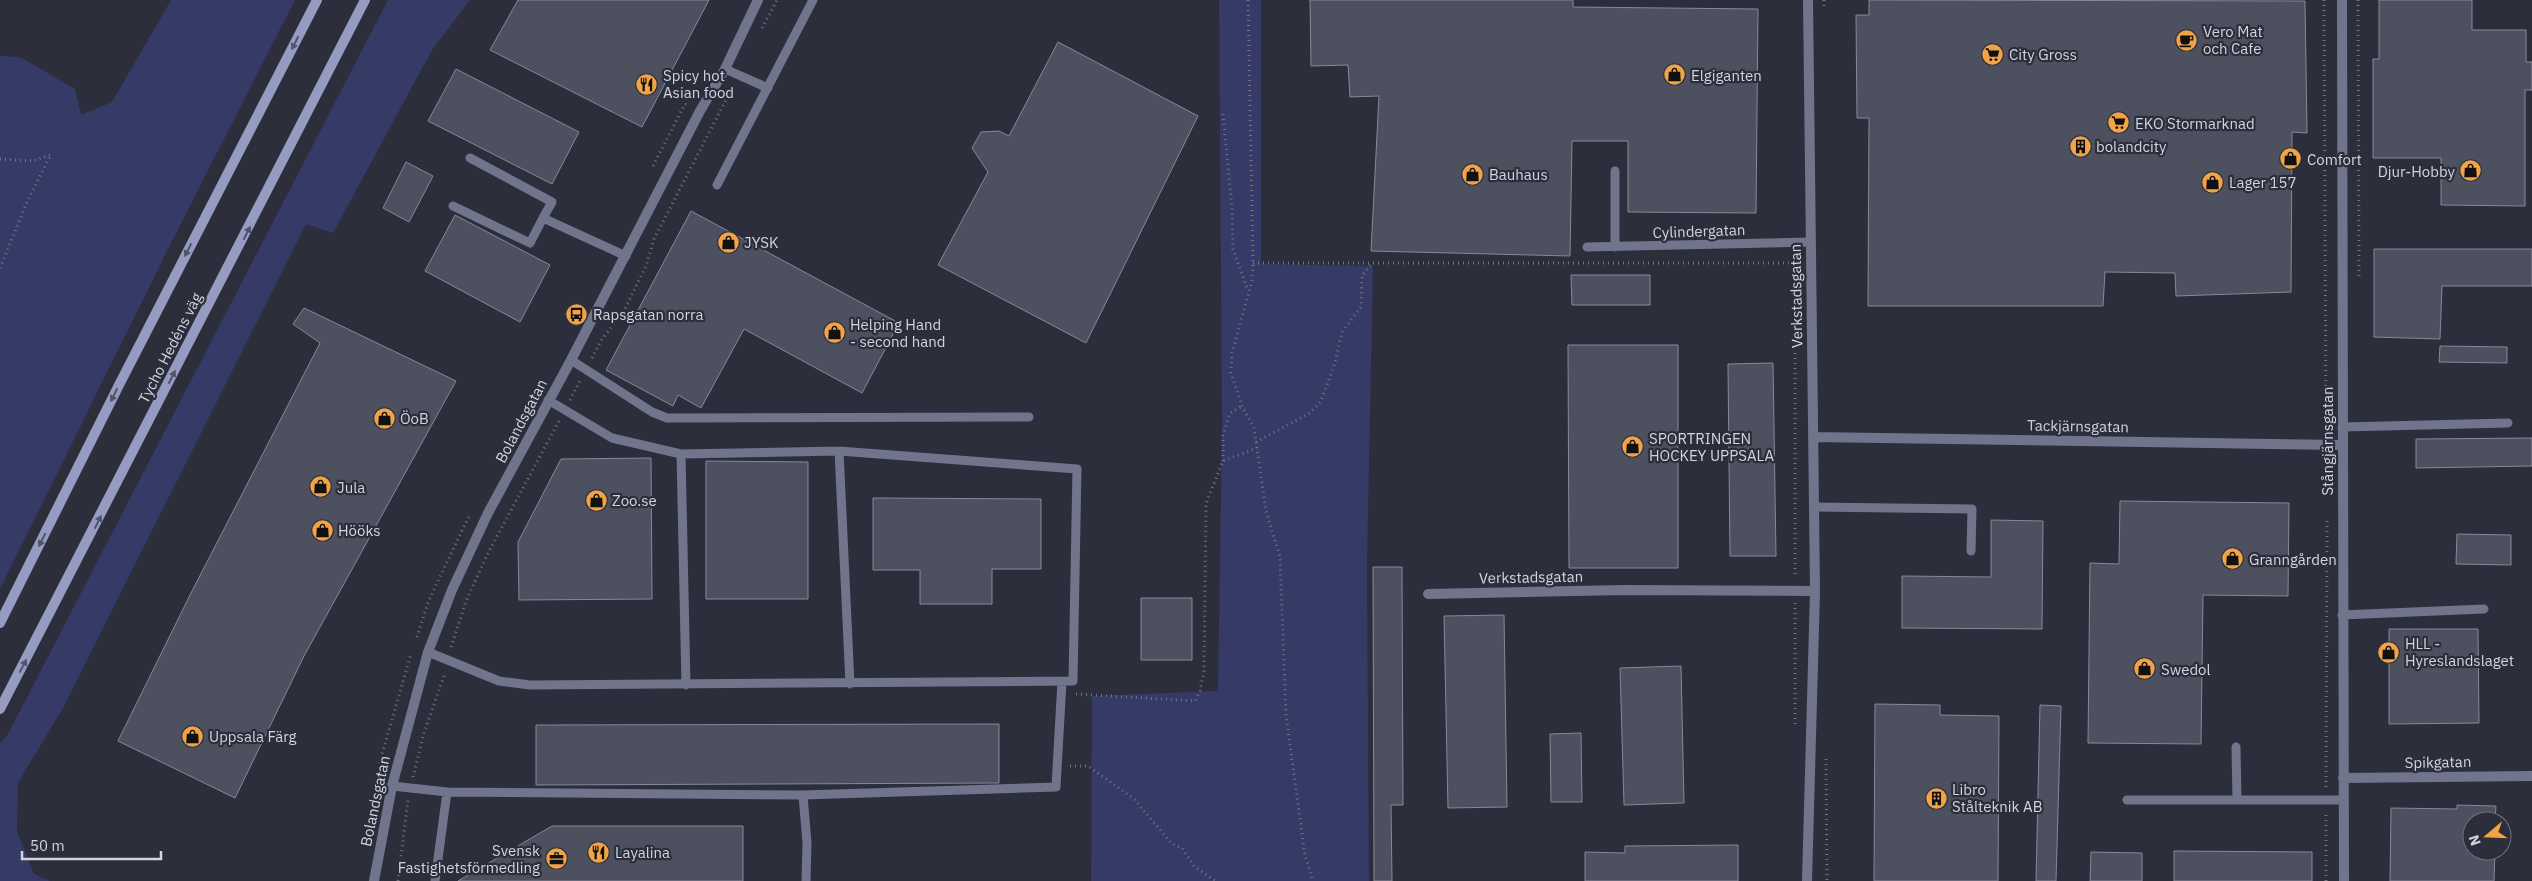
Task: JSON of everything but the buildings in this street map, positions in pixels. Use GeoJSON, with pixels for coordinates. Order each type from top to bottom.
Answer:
{"type":"FeatureCollection","features":[{"type":"Feature","properties":{"kind":"main road","name":"Tycho Hedéns väg"},"geometry":{"type":"LineString","coordinates":[[0,623],[119,385],[317,0]]}},
{"type":"Feature","properties":{"kind":"main road","name":"Tycho Hedéns väg"},"geometry":{"type":"LineString","coordinates":[[0,709],[365,0]]}},
{"type":"Feature","properties":{"kind":"street","name":"Bolandsgatan"},"geometry":{"type":"LineString","coordinates":[[374,881],[392,786],[428,652],[452,590],[484,521],[626,256],[700,111],[725,69],[758,0]]}},
{"type":"Feature","properties":{"kind":"street","name":"Verkstadsgatan"},"geometry":{"type":"LineString","coordinates":[[1808,0],[1815,591],[1808,881]]}},
{"type":"Feature","properties":{"kind":"street","name":"Stångjärnsgatan"},"geometry":{"type":"LineString","coordinates":[[2342,0],[2344,881]]}},
{"type":"Feature","properties":{"kind":"street","name":"Tackjärnsgatan"},"geometry":{"type":"LineString","coordinates":[[1813,437],[2342,445]]}},
{"type":"Feature","properties":{"kind":"street","name":"Verkstadsgatan"},"geometry":{"type":"LineString","coordinates":[[1428,594],[1625,590],[1815,591]]}},
{"type":"Feature","properties":{"kind":"street","name":"Spikgatan"},"geometry":{"type":"LineString","coordinates":[[2343,778],[2532,776]]}},
{"type":"Feature","properties":{"kind":"lane"},"geometry":{"type":"LineString","coordinates":[[716,185],[812,0]]}},
{"type":"Feature","properties":{"kind":"lane"},"geometry":{"type":"LineString","coordinates":[[725,69],[768,88]]}},
{"type":"Feature","properties":{"kind":"lane"},"geometry":{"type":"LineString","coordinates":[[453,206],[530,244],[552,202],[470,158]]}},
{"type":"Feature","properties":{"kind":"lane"},"geometry":{"type":"LineString","coordinates":[[1615,171],[1615,247]]}},
{"type":"Feature","properties":{"kind":"lane"},"geometry":{"type":"LineString","coordinates":[[543,218],[626,256]]}},
{"type":"Feature","properties":{"kind":"lane","name":"Cylindergatan"},"geometry":{"type":"LineString","coordinates":[[1587,247],[1811,242]]}},
{"type":"Feature","properties":{"kind":"lane"},"geometry":{"type":"LineString","coordinates":[[571,360],[652,412],[667,418],[1029,417]]}},
{"type":"Feature","properties":{"kind":"lane"},"geometry":{"type":"LineString","coordinates":[[428,652],[499,681],[530,685],[1073,681],[1077,469],[839,450],[681,454],[612,438],[548,400]]}},
{"type":"Feature","properties":{"kind":"lane"},"geometry":{"type":"LineString","coordinates":[[2342,427],[2508,423]]}},
{"type":"Feature","properties":{"kind":"lane"},"geometry":{"type":"LineString","coordinates":[[839,450],[850,684]]}},
{"type":"Feature","properties":{"kind":"lane"},"geometry":{"type":"LineString","coordinates":[[681,454],[686,685]]}},
{"type":"Feature","properties":{"kind":"lane"},"geometry":{"type":"LineString","coordinates":[[1814,507],[1972,509],[1972,550]]}},
{"type":"Feature","properties":{"kind":"lane"},"geometry":{"type":"LineString","coordinates":[[2342,615],[2484,609]]}},
{"type":"Feature","properties":{"kind":"lane"},"geometry":{"type":"LineString","coordinates":[[392,786],[446,792],[803,795],[1056,787],[1062,681]]}},
{"type":"Feature","properties":{"kind":"lane"},"geometry":{"type":"LineString","coordinates":[[2236,747],[2237,800]]}},
{"type":"Feature","properties":{"kind":"lane"},"geometry":{"type":"LineString","coordinates":[[435,881],[446,792]]}},
{"type":"Feature","properties":{"kind":"lane"},"geometry":{"type":"LineString","coordinates":[[803,795],[807,843],[806,881]]}},
{"type":"Feature","properties":{"kind":"lane"},"geometry":{"type":"LineString","coordinates":[[2127,800],[2343,800]]}},
{"type":"Feature","properties":{"kind":"path"},"geometry":{"type":"LineString","coordinates":[[760,33],[777,0]]}},
{"type":"Feature","properties":{"kind":"path"},"geometry":{"type":"LineString","coordinates":[[1248,0],[1253,262],[1248,292],[1232,353],[1232,373],[1242,406],[1254,428],[1266,511],[1280,557],[1286,715],[1304,855],[1312,881]]}},
{"type":"Feature","properties":{"kind":"path"},"geometry":{"type":"LineString","coordinates":[[398,881],[410,789],[424,733],[449,660],[452,640],[466,601],[485,561],[602,339],[624,311],[646,266],[654,239],[738,75]]}},
{"type":"Feature","properties":{"kind":"path"},"geometry":{"type":"LineString","coordinates":[[1223,114],[1232,207],[1233,249],[1248,292]]}},
{"type":"Feature","properties":{"kind":"path"},"geometry":{"type":"LineString","coordinates":[[0,159],[33,161],[51,154],[27,202],[0,268]]}},
{"type":"Feature","properties":{"kind":"path"},"geometry":{"type":"LineString","coordinates":[[1795,242],[1795,731]]}},
{"type":"Feature","properties":{"kind":"path"},"geometry":{"type":"LineString","coordinates":[[1253,262],[1795,263]]}},
{"type":"Feature","properties":{"kind":"path"},"geometry":{"type":"LineString","coordinates":[[1256,442],[1310,413],[1321,401],[1334,366],[1342,332],[1361,307],[1362,276],[1372,263]]}},
{"type":"Feature","properties":{"kind":"path"},"geometry":{"type":"LineString","coordinates":[[1061,693],[1194,701],[1200,691],[1204,671],[1206,503],[1223,461],[1223,435],[1230,413],[1242,406]]}},
{"type":"Feature","properties":{"kind":"path"},"geometry":{"type":"LineString","coordinates":[[1223,461],[1256,448]]}},
{"type":"Feature","properties":{"kind":"path"},"geometry":{"type":"LineString","coordinates":[[1057,766],[1088,766],[1134,799],[1172,844],[1182,848],[1194,866],[1215,881]]}},
{"type":"Feature","properties":{"kind":"shaded area"},"geometry":{"type":"Polygon","coordinates":[[[171,0],[295,0],[170,245],[0,589],[0,56],[20,57],[75,89],[81,115],[112,102],[171,0]]]}},
{"type":"Feature","properties":{"kind":"shaded area"},"geometry":{"type":"Polygon","coordinates":[[[388,0],[470,0],[432,50],[333,233],[306,224],[63,708],[18,783],[17,831],[34,874],[50,881],[0,881],[0,743],[8,734],[388,0]]]}},
{"type":"Feature","properties":{"kind":"shaded area"},"geometry":{"type":"Polygon","coordinates":[[[1219,0],[1261,0],[1261,264],[1373,266],[1367,565],[1369,881],[1091,881],[1092,696],[1218,691],[1222,427],[1219,0]]]}},
{"type":"Feature","properties":{"kind":"place","name":"Vero Mat och Cafe"},"geometry":{"type":"Point","coordinates":[2187,40]}},
{"type":"Feature","properties":{"kind":"place","name":"City Gross"},"geometry":{"type":"Point","coordinates":[1993,54]}},
{"type":"Feature","properties":{"kind":"place","name":"Elgiganten"},"geometry":{"type":"Point","coordinates":[1675,75]}},
{"type":"Feature","properties":{"kind":"place","name":"Spicy hot Asian food"},"geometry":{"type":"Point","coordinates":[647,84]}},
{"type":"Feature","properties":{"kind":"place","name":"EKO Stormarknad"},"geometry":{"type":"Point","coordinates":[2119,123]}},
{"type":"Feature","properties":{"kind":"place","name":"bolandcity"},"geometry":{"type":"Point","coordinates":[2080,146]}},
{"type":"Feature","properties":{"kind":"place","name":"Comfort"},"geometry":{"type":"Point","coordinates":[2291,159]}},
{"type":"Feature","properties":{"kind":"place","name":"Djur-Hobby"},"geometry":{"type":"Point","coordinates":[2471,171]}},
{"type":"Feature","properties":{"kind":"place","name":"Bauhaus"},"geometry":{"type":"Point","coordinates":[1473,174]}},
{"type":"Feature","properties":{"kind":"place","name":"Lager 157"},"geometry":{"type":"Point","coordinates":[2213,182]}},
{"type":"Feature","properties":{"kind":"place","name":"JYSK"},"geometry":{"type":"Point","coordinates":[728,242]}},
{"type":"Feature","properties":{"kind":"place","name":"Rapsgatan norra"},"geometry":{"type":"Point","coordinates":[577,314]}},
{"type":"Feature","properties":{"kind":"place","name":"Helping Hand - second hand"},"geometry":{"type":"Point","coordinates":[834,333]}},
{"type":"Feature","properties":{"kind":"place","name":"ÖoB"},"geometry":{"type":"Point","coordinates":[384,418]}},
{"type":"Feature","properties":{"kind":"place","name":"SPORTRINGEN HOCKEY UPPSALA"},"geometry":{"type":"Point","coordinates":[1633,447]}},
{"type":"Feature","properties":{"kind":"place","name":"Jula"},"geometry":{"type":"Point","coordinates":[321,487]}},
{"type":"Feature","properties":{"kind":"place","name":"Zoo.se"},"geometry":{"type":"Point","coordinates":[596,500]}},
{"type":"Feature","properties":{"kind":"place","name":"Hööks"},"geometry":{"type":"Point","coordinates":[322,530]}},
{"type":"Feature","properties":{"kind":"place","name":"Granngården"},"geometry":{"type":"Point","coordinates":[2233,559]}},
{"type":"Feature","properties":{"kind":"place","name":"HLL - Hyreslandslaget"},"geometry":{"type":"Point","coordinates":[2389,652]}},
{"type":"Feature","properties":{"kind":"place","name":"Swedol"},"geometry":{"type":"Point","coordinates":[2145,669]}},
{"type":"Feature","properties":{"kind":"place","name":"Uppsala Färg"},"geometry":{"type":"Point","coordinates":[193,736]}},
{"type":"Feature","properties":{"kind":"place","name":"Libro Stålteknik AB"},"geometry":{"type":"Point","coordinates":[1936,798]}},
{"type":"Feature","properties":{"kind":"place","name":"Layalina"},"geometry":{"type":"Point","coordinates":[599,852]}},
{"type":"Feature","properties":{"kind":"place","name":"Svensk Fastighetsförmedling"},"geometry":{"type":"Point","coordinates":[556,859]}}]}
